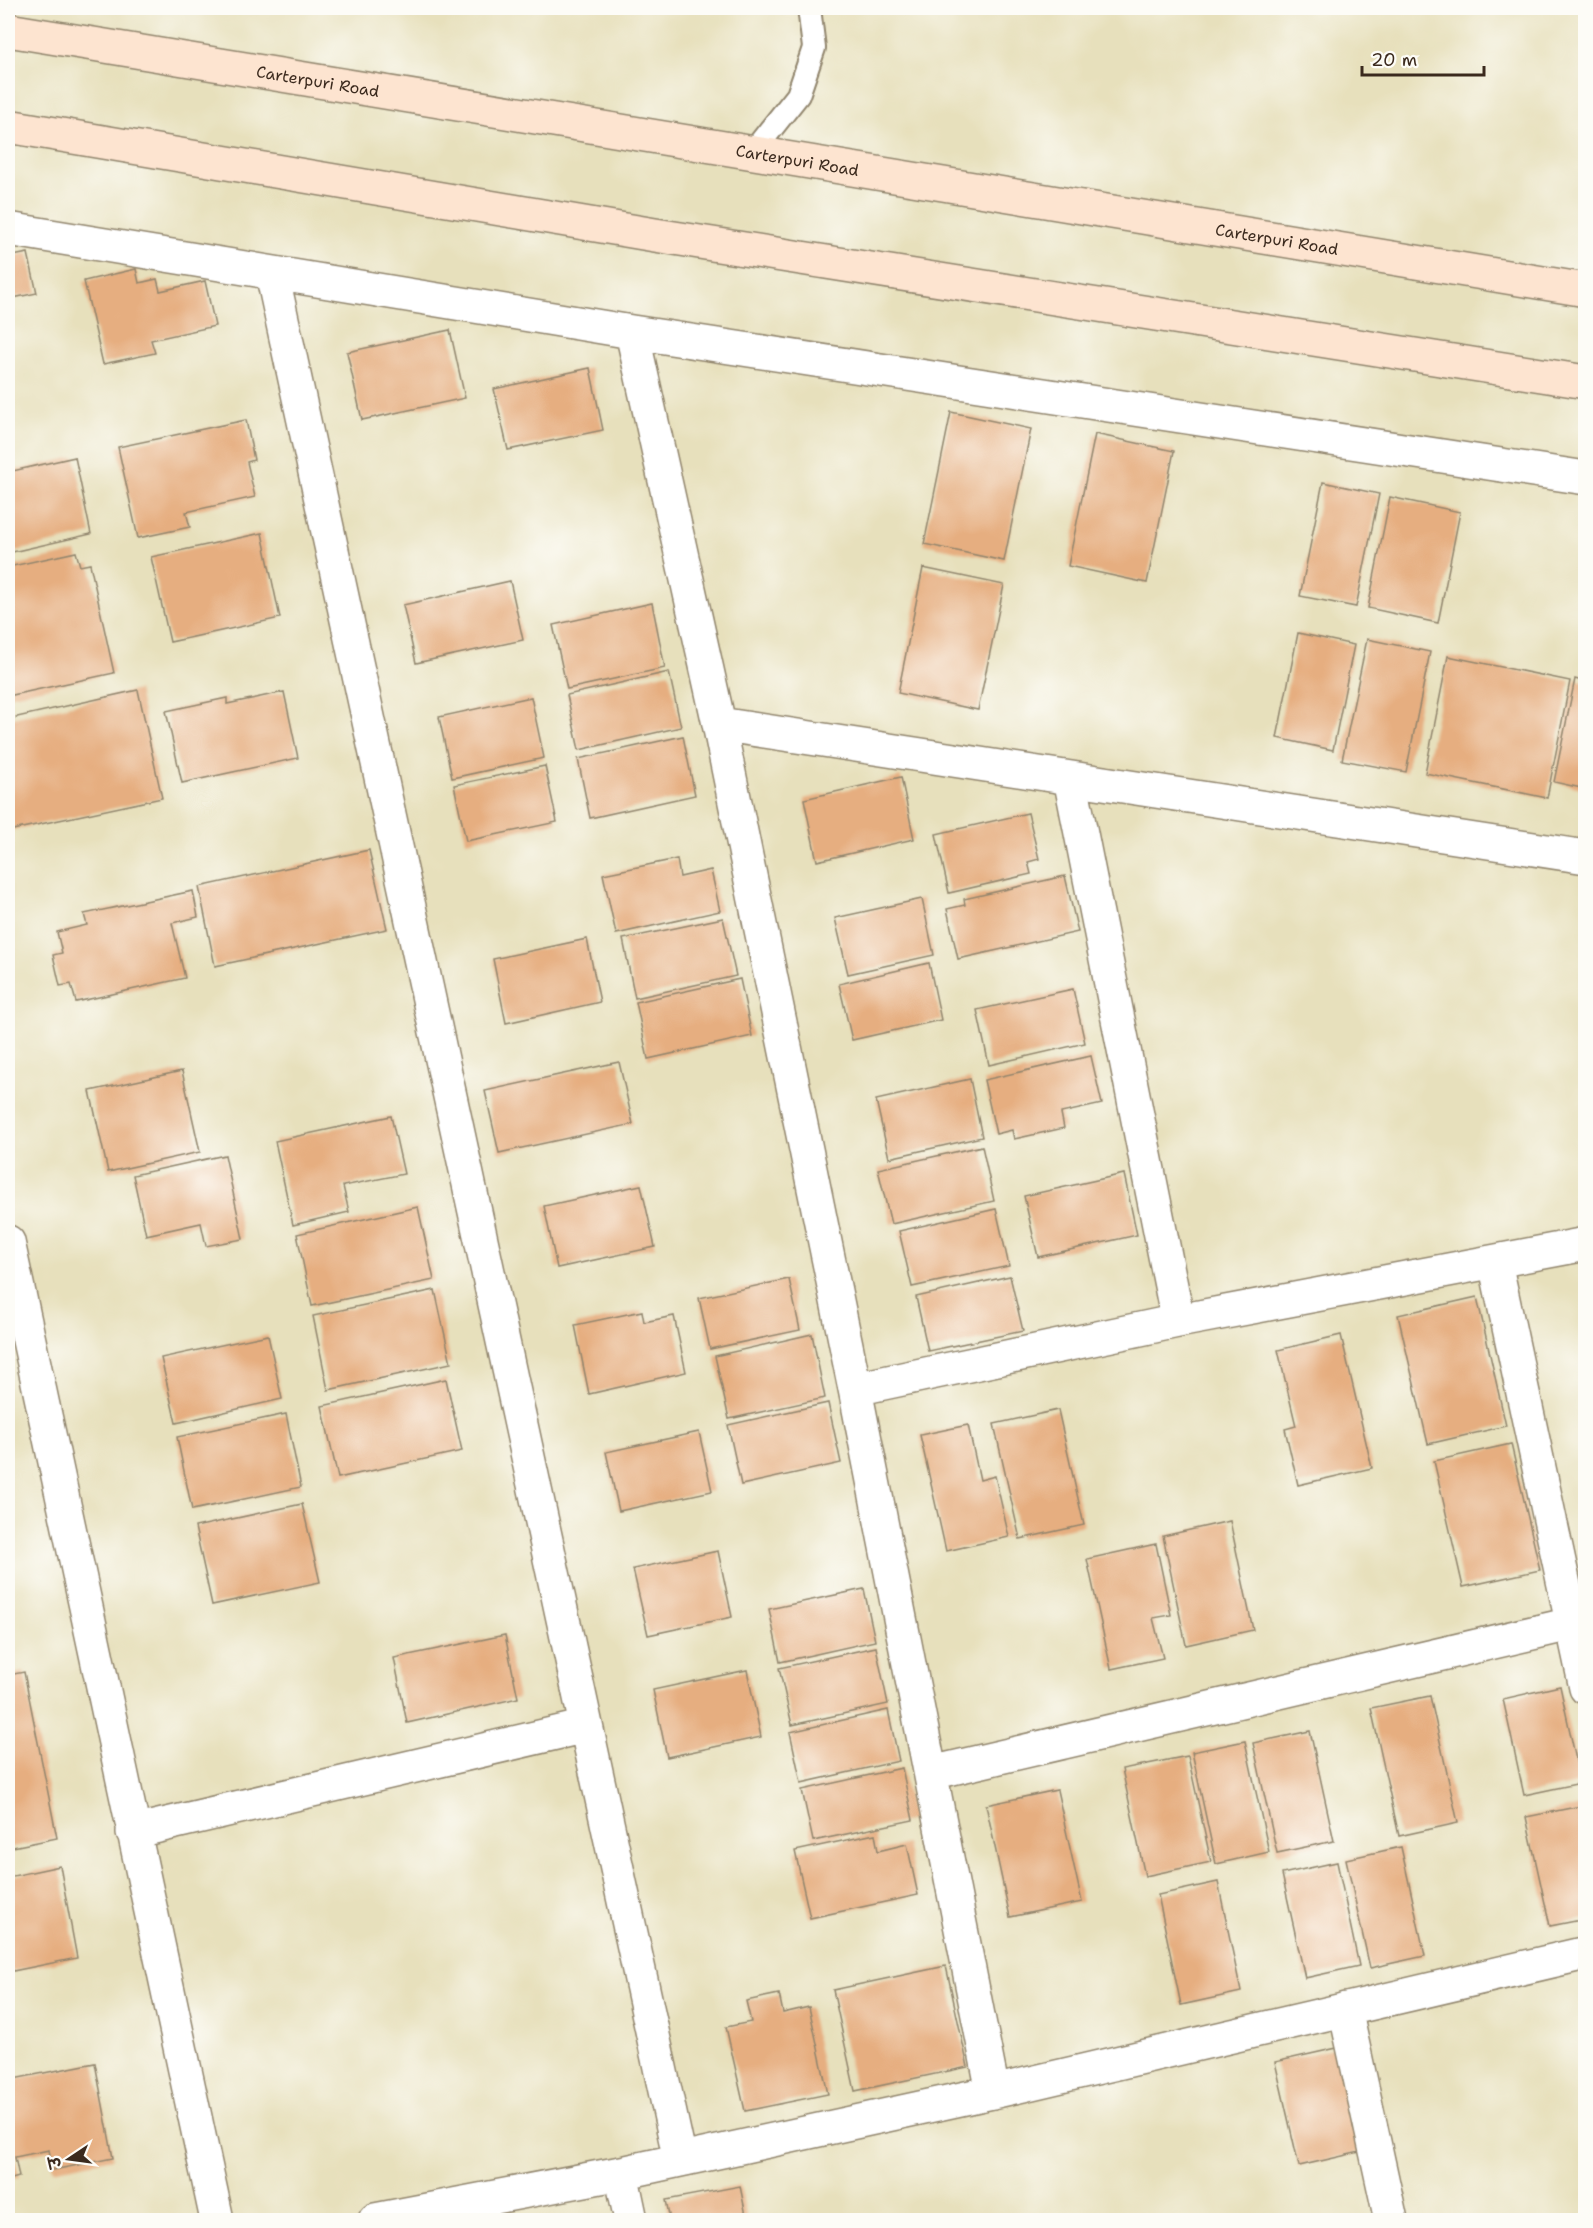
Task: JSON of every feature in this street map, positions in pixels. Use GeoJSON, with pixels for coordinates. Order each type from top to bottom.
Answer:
{"type":"FeatureCollection","features":[{"type":"Feature","properties":{"kind":"main road","name":"Carterpuri Road"},"geometry":{"type":"LineString","coordinates":[[8,30],[1586,290]]}},
{"type":"Feature","properties":{"kind":"main road"},"geometry":{"type":"LineString","coordinates":[[8,126],[655,235],[1586,382]]}},
{"type":"Feature","properties":{"kind":"street"},"geometry":{"type":"LineString","coordinates":[[8,229],[632,332],[1586,478]]}},
{"type":"Feature","properties":{"kind":"street"},"geometry":{"type":"LineString","coordinates":[[272,273],[680,2160]]}},
{"type":"Feature","properties":{"kind":"street"},"geometry":{"type":"LineString","coordinates":[[632,332],[719,724],[855,1389],[993,2092]]}},
{"type":"Feature","properties":{"kind":"street"},"geometry":{"type":"LineString","coordinates":[[719,724],[1586,857]]}},
{"type":"Feature","properties":{"kind":"street"},"geometry":{"type":"LineString","coordinates":[[1070,778],[1178,1321]]}},
{"type":"Feature","properties":{"kind":"street"},"geometry":{"type":"LineString","coordinates":[[8,1242],[218,2220]]}},
{"type":"Feature","properties":{"kind":"street"},"geometry":{"type":"LineString","coordinates":[[855,1389],[1178,1321],[1586,1244]]}},
{"type":"Feature","properties":{"kind":"street"},"geometry":{"type":"LineString","coordinates":[[1495,1262],[1586,1688]]}},
{"type":"Feature","properties":{"kind":"street"},"geometry":{"type":"LineString","coordinates":[[931,1773],[1571,1624]]}},
{"type":"Feature","properties":{"kind":"street"},"geometry":{"type":"LineString","coordinates":[[133,1832],[586,1726]]}},
{"type":"Feature","properties":{"kind":"street"},"geometry":{"type":"LineString","coordinates":[[375,2220],[621,2173],[993,2092],[1586,1953]]}},
{"type":"Feature","properties":{"kind":"street"},"geometry":{"type":"LineString","coordinates":[[1345,2009],[1391,2220]]}},
{"type":"Feature","properties":{"kind":"street"},"geometry":{"type":"LineString","coordinates":[[621,2173],[631,2220]]}},
{"type":"Feature","properties":{"kind":"lane"},"geometry":{"type":"LineString","coordinates":[[752,153],[798,95],[814,48],[810,8]]}},
{"type":"Feature","properties":{"kind":"building"},"geometry":{"type":"Polygon","coordinates":[[[28,253],[37,293],[8,299],[8,257],[28,253]]]}},
{"type":"Feature","properties":{"kind":"building"},"geometry":{"type":"Polygon","coordinates":[[[136,269],[139,283],[157,279],[160,291],[205,281],[215,326],[151,340],[155,353],[103,364],[84,281],[136,269]]]}},
{"type":"Feature","properties":{"kind":"building"},"geometry":{"type":"Polygon","coordinates":[[[450,330],[465,398],[362,420],[347,352],[450,330]]]}},
{"type":"Feature","properties":{"kind":"building"},"geometry":{"type":"Polygon","coordinates":[[[590,368],[603,430],[508,450],[494,389],[590,368]]]}},
{"type":"Feature","properties":{"kind":"building"},"geometry":{"type":"Polygon","coordinates":[[[951,412],[1031,429],[1004,561],[924,544],[951,412]]]}},
{"type":"Feature","properties":{"kind":"building"},"geometry":{"type":"Polygon","coordinates":[[[246,420],[254,460],[247,462],[255,497],[186,512],[190,527],[138,538],[118,447],[246,420]]]}},
{"type":"Feature","properties":{"kind":"building"},"geometry":{"type":"Polygon","coordinates":[[[1095,434],[1174,451],[1147,583],[1068,566],[1095,434]]]}},
{"type":"Feature","properties":{"kind":"building"},"geometry":{"type":"Polygon","coordinates":[[[75,457],[91,534],[8,553],[8,472],[75,457]]]}},
{"type":"Feature","properties":{"kind":"building"},"geometry":{"type":"Polygon","coordinates":[[[1323,482],[1379,494],[1356,607],[1300,596],[1323,482]]]}},
{"type":"Feature","properties":{"kind":"building"},"geometry":{"type":"Polygon","coordinates":[[[1390,497],[1460,512],[1438,623],[1368,608],[1390,497]]]}},
{"type":"Feature","properties":{"kind":"building"},"geometry":{"type":"Polygon","coordinates":[[[262,533],[280,618],[170,642],[151,557],[262,533]]]}},
{"type":"Feature","properties":{"kind":"building"},"geometry":{"type":"Polygon","coordinates":[[[76,552],[80,566],[90,564],[114,673],[8,696],[8,567],[76,552]]]}},
{"type":"Feature","properties":{"kind":"building"},"geometry":{"type":"Polygon","coordinates":[[[923,568],[1004,585],[978,710],[898,693],[923,568]]]}},
{"type":"Feature","properties":{"kind":"building"},"geometry":{"type":"Polygon","coordinates":[[[510,581],[523,640],[416,663],[403,605],[510,581]]]}},
{"type":"Feature","properties":{"kind":"building"},"geometry":{"type":"Polygon","coordinates":[[[652,603],[665,668],[567,689],[553,625],[652,603]]]}},
{"type":"Feature","properties":{"kind":"building"},"geometry":{"type":"Polygon","coordinates":[[[1298,633],[1354,645],[1333,750],[1277,738],[1298,633]]]}},
{"type":"Feature","properties":{"kind":"building"},"geometry":{"type":"Polygon","coordinates":[[[1367,639],[1430,652],[1406,772],[1342,760],[1367,639]]]}},
{"type":"Feature","properties":{"kind":"building"},"geometry":{"type":"Polygon","coordinates":[[[1448,656],[1570,681],[1547,798],[1425,773],[1448,656]]]}},
{"type":"Feature","properties":{"kind":"building"},"geometry":{"type":"Polygon","coordinates":[[[669,672],[681,727],[579,750],[567,695],[669,672]]]}},
{"type":"Feature","properties":{"kind":"building"},"geometry":{"type":"Polygon","coordinates":[[[1575,679],[1586,682],[1586,789],[1554,782],[1575,679]]]}},
{"type":"Feature","properties":{"kind":"building"},"geometry":{"type":"Polygon","coordinates":[[[138,690],[162,798],[8,831],[8,719],[138,690]]]}},
{"type":"Feature","properties":{"kind":"building"},"geometry":{"type":"Polygon","coordinates":[[[284,692],[298,758],[182,783],[166,711],[227,698],[227,704],[284,692]]]}},
{"type":"Feature","properties":{"kind":"building"},"geometry":{"type":"Polygon","coordinates":[[[531,697],[544,758],[452,778],[439,717],[531,697]]]}},
{"type":"Feature","properties":{"kind":"building"},"geometry":{"type":"Polygon","coordinates":[[[683,736],[695,795],[590,818],[578,759],[683,736]]]}},
{"type":"Feature","properties":{"kind":"building"},"geometry":{"type":"Polygon","coordinates":[[[545,766],[557,822],[466,841],[454,785],[545,766]]]}},
{"type":"Feature","properties":{"kind":"building"},"geometry":{"type":"Polygon","coordinates":[[[901,777],[914,839],[817,861],[804,799],[901,777]]]}},
{"type":"Feature","properties":{"kind":"building"},"geometry":{"type":"Polygon","coordinates":[[[1028,813],[1039,859],[1028,862],[1031,874],[949,893],[936,834],[1028,813]]]}},
{"type":"Feature","properties":{"kind":"building"},"geometry":{"type":"Polygon","coordinates":[[[369,850],[387,929],[215,966],[199,887],[369,850]]]}},
{"type":"Feature","properties":{"kind":"building"},"geometry":{"type":"Polygon","coordinates":[[[677,859],[680,877],[711,870],[720,911],[616,934],[603,874],[677,859]]]}},
{"type":"Feature","properties":{"kind":"building"},"geometry":{"type":"Polygon","coordinates":[[[1065,876],[1078,932],[958,959],[947,909],[965,905],[964,899],[1065,876]]]}},
{"type":"Feature","properties":{"kind":"building"},"geometry":{"type":"Polygon","coordinates":[[[193,891],[198,917],[172,923],[185,978],[76,1002],[71,984],[60,986],[53,955],[62,953],[57,932],[87,925],[84,914],[193,891]]]}},
{"type":"Feature","properties":{"kind":"building"},"geometry":{"type":"Polygon","coordinates":[[[922,899],[934,955],[848,974],[835,918],[922,899]]]}},
{"type":"Feature","properties":{"kind":"building"},"geometry":{"type":"Polygon","coordinates":[[[723,918],[736,976],[635,998],[623,939],[723,918]]]}},
{"type":"Feature","properties":{"kind":"building"},"geometry":{"type":"Polygon","coordinates":[[[587,939],[600,1002],[506,1023],[493,959],[587,939]]]}},
{"type":"Feature","properties":{"kind":"building"},"geometry":{"type":"Polygon","coordinates":[[[929,963],[941,1020],[852,1040],[839,984],[929,963]]]}},
{"type":"Feature","properties":{"kind":"building"},"geometry":{"type":"Polygon","coordinates":[[[740,979],[752,1036],[648,1059],[636,1002],[740,979]]]}},
{"type":"Feature","properties":{"kind":"building"},"geometry":{"type":"Polygon","coordinates":[[[1073,989],[1085,1043],[989,1065],[977,1010],[1073,989]]]}},
{"type":"Feature","properties":{"kind":"building"},"geometry":{"type":"Polygon","coordinates":[[[1091,1056],[1102,1104],[1061,1113],[1064,1128],[1014,1139],[1012,1130],[996,1134],[984,1080],[1091,1056]]]}},
{"type":"Feature","properties":{"kind":"building"},"geometry":{"type":"Polygon","coordinates":[[[619,1062],[633,1124],[499,1153],[485,1091],[619,1062]]]}},
{"type":"Feature","properties":{"kind":"building"},"geometry":{"type":"Polygon","coordinates":[[[182,1071],[200,1152],[108,1172],[90,1091],[182,1071]]]}},
{"type":"Feature","properties":{"kind":"building"},"geometry":{"type":"Polygon","coordinates":[[[970,1079],[982,1137],[889,1158],[876,1100],[970,1079]]]}},
{"type":"Feature","properties":{"kind":"building"},"geometry":{"type":"Polygon","coordinates":[[[391,1116],[404,1174],[343,1186],[349,1212],[293,1225],[275,1141],[391,1116]]]}},
{"type":"Feature","properties":{"kind":"building"},"geometry":{"type":"Polygon","coordinates":[[[982,1146],[994,1201],[891,1224],[878,1169],[982,1146]]]}},
{"type":"Feature","properties":{"kind":"building"},"geometry":{"type":"Polygon","coordinates":[[[225,1155],[243,1239],[206,1246],[201,1223],[146,1235],[133,1175],[225,1155]]]}},
{"type":"Feature","properties":{"kind":"building"},"geometry":{"type":"Polygon","coordinates":[[[1124,1174],[1137,1235],[1038,1257],[1024,1196],[1124,1174]]]}},
{"type":"Feature","properties":{"kind":"building"},"geometry":{"type":"Polygon","coordinates":[[[641,1185],[655,1247],[557,1268],[544,1206],[641,1185]]]}},
{"type":"Feature","properties":{"kind":"building"},"geometry":{"type":"Polygon","coordinates":[[[418,1207],[434,1280],[312,1306],[297,1234],[418,1207]]]}},
{"type":"Feature","properties":{"kind":"building"},"geometry":{"type":"Polygon","coordinates":[[[996,1209],[1009,1266],[912,1287],[899,1231],[996,1209]]]}},
{"type":"Feature","properties":{"kind":"building"},"geometry":{"type":"Polygon","coordinates":[[[1010,1276],[1023,1331],[928,1351],[916,1297],[1010,1276]]]}},
{"type":"Feature","properties":{"kind":"building"},"geometry":{"type":"Polygon","coordinates":[[[789,1279],[800,1330],[710,1349],[699,1298],[789,1279]]]}},
{"type":"Feature","properties":{"kind":"building"},"geometry":{"type":"Polygon","coordinates":[[[435,1290],[451,1363],[328,1390],[313,1316],[435,1290]]]}},
{"type":"Feature","properties":{"kind":"building"},"geometry":{"type":"Polygon","coordinates":[[[1477,1297],[1506,1426],[1428,1444],[1398,1315],[1477,1297]]]}},
{"type":"Feature","properties":{"kind":"building"},"geometry":{"type":"Polygon","coordinates":[[[642,1311],[644,1322],[674,1316],[686,1372],[589,1394],[575,1325],[642,1311]]]}},
{"type":"Feature","properties":{"kind":"building"},"geometry":{"type":"Polygon","coordinates":[[[812,1334],[825,1398],[729,1419],[715,1356],[812,1334]]]}},
{"type":"Feature","properties":{"kind":"building"},"geometry":{"type":"Polygon","coordinates":[[[268,1335],[282,1399],[176,1423],[161,1358],[268,1335]]]}},
{"type":"Feature","properties":{"kind":"building"},"geometry":{"type":"Polygon","coordinates":[[[1341,1335],[1372,1468],[1298,1485],[1285,1429],[1296,1426],[1278,1350],[1341,1335]]]}},
{"type":"Feature","properties":{"kind":"building"},"geometry":{"type":"Polygon","coordinates":[[[446,1379],[462,1451],[338,1478],[322,1406],[446,1379]]]}},
{"type":"Feature","properties":{"kind":"building"},"geometry":{"type":"Polygon","coordinates":[[[828,1403],[841,1463],[741,1485],[728,1425],[828,1403]]]}},
{"type":"Feature","properties":{"kind":"building"},"geometry":{"type":"Polygon","coordinates":[[[1058,1410],[1084,1525],[1020,1539],[994,1424],[1058,1410]]]}},
{"type":"Feature","properties":{"kind":"building"},"geometry":{"type":"Polygon","coordinates":[[[286,1414],[301,1487],[192,1510],[177,1437],[286,1414]]]}},
{"type":"Feature","properties":{"kind":"building"},"geometry":{"type":"Polygon","coordinates":[[[968,1425],[980,1480],[995,1476],[1009,1537],[946,1551],[920,1435],[968,1425]]]}},
{"type":"Feature","properties":{"kind":"building"},"geometry":{"type":"Polygon","coordinates":[[[699,1432],[712,1491],[619,1511],[606,1452],[699,1432]]]}},
{"type":"Feature","properties":{"kind":"building"},"geometry":{"type":"Polygon","coordinates":[[[1511,1444],[1540,1570],[1463,1587],[1434,1461],[1511,1444]]]}},
{"type":"Feature","properties":{"kind":"building"},"geometry":{"type":"Polygon","coordinates":[[[302,1504],[320,1582],[212,1605],[195,1527],[302,1504]]]}},
{"type":"Feature","properties":{"kind":"building"},"geometry":{"type":"Polygon","coordinates":[[[1230,1521],[1253,1630],[1186,1645],[1163,1536],[1230,1521]]]}},
{"type":"Feature","properties":{"kind":"building"},"geometry":{"type":"Polygon","coordinates":[[[1156,1544],[1171,1615],[1153,1618],[1163,1658],[1111,1669],[1087,1559],[1156,1544]]]}},
{"type":"Feature","properties":{"kind":"building"},"geometry":{"type":"Polygon","coordinates":[[[718,1551],[732,1617],[648,1635],[633,1569],[718,1551]]]}},
{"type":"Feature","properties":{"kind":"building"},"geometry":{"type":"Polygon","coordinates":[[[864,1589],[875,1641],[780,1662],[769,1609],[864,1589]]]}},
{"type":"Feature","properties":{"kind":"building"},"geometry":{"type":"Polygon","coordinates":[[[505,1635],[518,1698],[407,1723],[394,1658],[505,1635]]]}},
{"type":"Feature","properties":{"kind":"building"},"geometry":{"type":"Polygon","coordinates":[[[876,1647],[888,1704],[792,1725],[779,1668],[876,1647]]]}},
{"type":"Feature","properties":{"kind":"building"},"geometry":{"type":"Polygon","coordinates":[[[747,1670],[761,1737],[667,1757],[653,1690],[747,1670]]]}},
{"type":"Feature","properties":{"kind":"building"},"geometry":{"type":"Polygon","coordinates":[[[24,1672],[57,1838],[8,1848],[8,1675],[24,1672]]]}},
{"type":"Feature","properties":{"kind":"building"},"geometry":{"type":"Polygon","coordinates":[[[1560,1686],[1581,1783],[1524,1795],[1503,1699],[1560,1686]]]}},
{"type":"Feature","properties":{"kind":"building"},"geometry":{"type":"Polygon","coordinates":[[[1430,1696],[1458,1823],[1399,1836],[1371,1708],[1430,1696]]]}},
{"type":"Feature","properties":{"kind":"building"},"geometry":{"type":"Polygon","coordinates":[[[888,1710],[899,1761],[801,1783],[790,1732],[888,1710]]]}},
{"type":"Feature","properties":{"kind":"building"},"geometry":{"type":"Polygon","coordinates":[[[1310,1731],[1334,1841],[1277,1853],[1253,1743],[1310,1731]]]}},
{"type":"Feature","properties":{"kind":"building"},"geometry":{"type":"Polygon","coordinates":[[[1245,1741],[1269,1852],[1216,1864],[1192,1752],[1245,1741]]]}},
{"type":"Feature","properties":{"kind":"building"},"geometry":{"type":"Polygon","coordinates":[[[1188,1756],[1211,1862],[1145,1876],[1122,1769],[1188,1756]]]}},
{"type":"Feature","properties":{"kind":"building"},"geometry":{"type":"Polygon","coordinates":[[[902,1768],[913,1820],[813,1841],[802,1790],[902,1768]]]}},
{"type":"Feature","properties":{"kind":"building"},"geometry":{"type":"Polygon","coordinates":[[[1057,1790],[1082,1902],[1010,1917],[986,1805],[1057,1790]]]}},
{"type":"Feature","properties":{"kind":"building"},"geometry":{"type":"Polygon","coordinates":[[[1586,1805],[1586,1919],[1550,1926],[1526,1817],[1586,1805]]]}},
{"type":"Feature","properties":{"kind":"building"},"geometry":{"type":"Polygon","coordinates":[[[875,1834],[878,1851],[907,1844],[918,1895],[810,1918],[795,1851],[875,1834]]]}},
{"type":"Feature","properties":{"kind":"building"},"geometry":{"type":"Polygon","coordinates":[[[1401,1847],[1425,1956],[1370,1968],[1346,1859],[1401,1847]]]}},
{"type":"Feature","properties":{"kind":"building"},"geometry":{"type":"Polygon","coordinates":[[[1337,1862],[1359,1966],[1305,1978],[1282,1874],[1337,1862]]]}},
{"type":"Feature","properties":{"kind":"building"},"geometry":{"type":"Polygon","coordinates":[[[60,1866],[77,1958],[8,1972],[8,1877],[60,1866]]]}},
{"type":"Feature","properties":{"kind":"building"},"geometry":{"type":"Polygon","coordinates":[[[1218,1882],[1241,1992],[1181,2005],[1158,1895],[1218,1882]]]}},
{"type":"Feature","properties":{"kind":"building"},"geometry":{"type":"Polygon","coordinates":[[[946,1966],[968,2067],[855,2091],[833,1990],[946,1966]]]}},
{"type":"Feature","properties":{"kind":"building"},"geometry":{"type":"Polygon","coordinates":[[[779,1994],[783,2013],[809,2007],[828,2094],[745,2111],[726,2027],[751,2022],[746,2001],[779,1994]]]}},
{"type":"Feature","properties":{"kind":"building"},"geometry":{"type":"Polygon","coordinates":[[[1337,2048],[1360,2152],[1299,2166],[1275,2062],[1337,2048]]]}},
{"type":"Feature","properties":{"kind":"building"},"geometry":{"type":"Polygon","coordinates":[[[95,2063],[113,2158],[53,2170],[49,2150],[15,2157],[19,2177],[8,2180],[8,2080],[95,2063]]]}},
{"type":"Feature","properties":{"kind":"building"},"geometry":{"type":"Polygon","coordinates":[[[740,2186],[747,2220],[670,2220],[666,2200],[740,2186]]]}}]}
